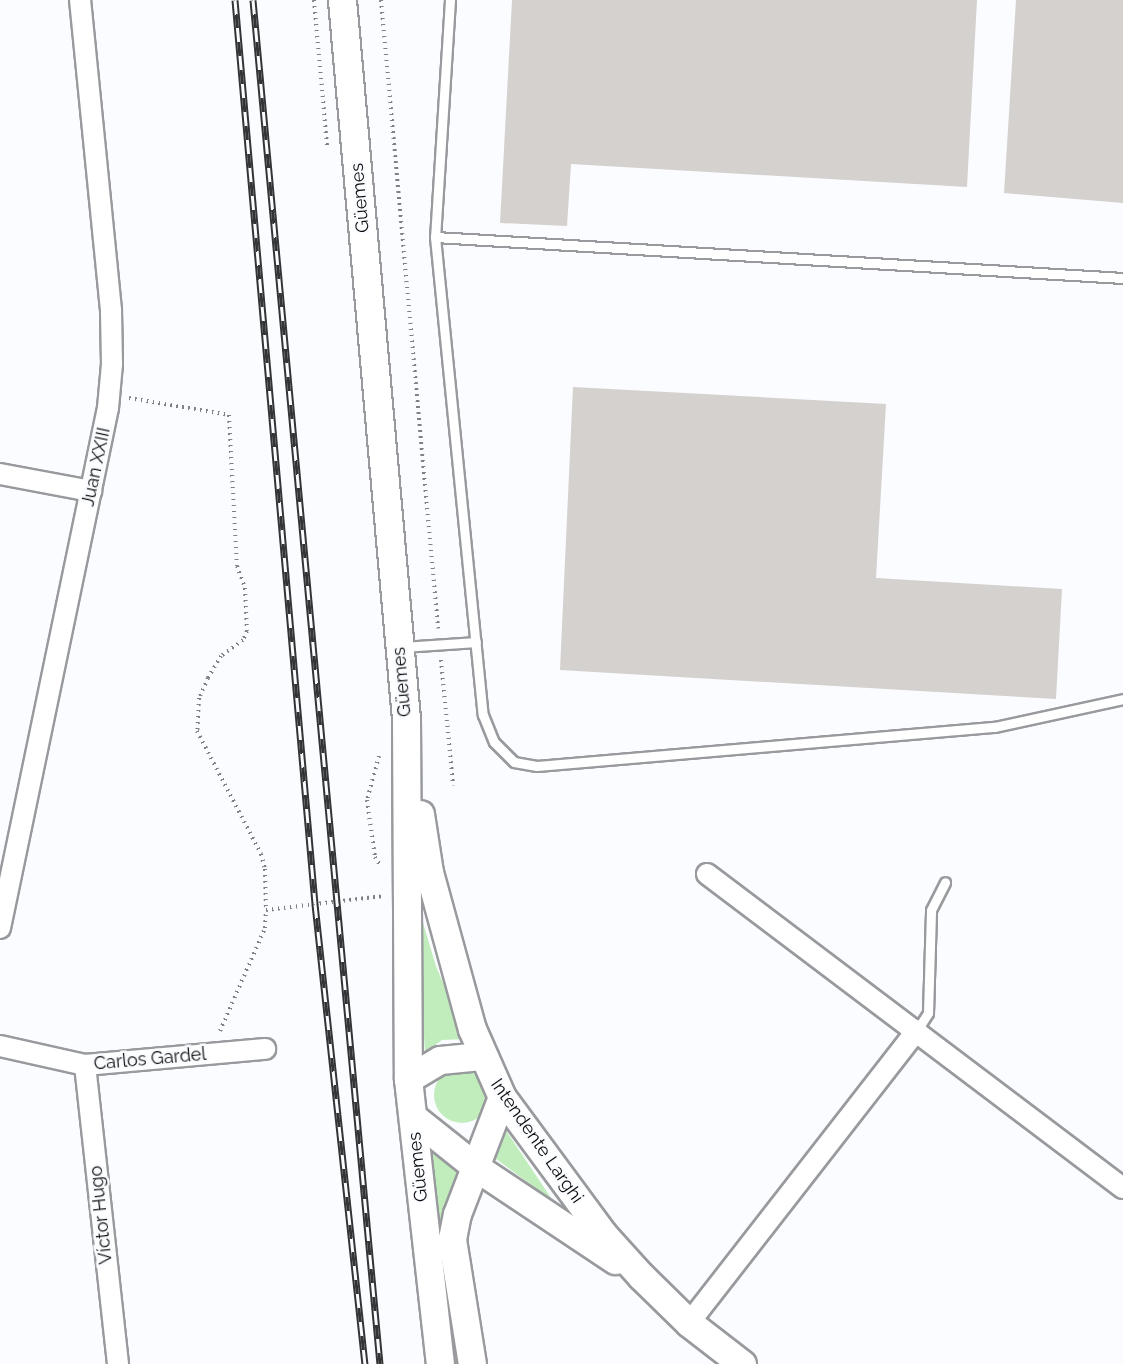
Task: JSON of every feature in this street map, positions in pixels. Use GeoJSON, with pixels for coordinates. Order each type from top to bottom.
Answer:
{"type":"FeatureCollection","features":[{"type":"Feature","properties":{"kind":"main road","name":"Güemes"},"geometry":{"type":"LineString","coordinates":[[342,0],[406,718],[408,1079],[440,1364]]}},
{"type":"Feature","properties":{"kind":"main road","name":"Intendente Larghi"},"geometry":{"type":"LineString","coordinates":[[406,718],[429,873],[481,1056],[502,1097],[603,1234],[641,1276],[689,1323],[742,1364]]}},
{"type":"Feature","properties":{"kind":"main road"},"geometry":{"type":"LineString","coordinates":[[408,1079],[440,1060],[481,1056]]}},
{"type":"Feature","properties":{"kind":"main road"},"geometry":{"type":"LineString","coordinates":[[472,1364],[452,1239],[457,1214],[477,1168],[502,1097]]}},
{"type":"Feature","properties":{"kind":"main road"},"geometry":{"type":"LineString","coordinates":[[412,1117],[477,1168],[641,1276]]}},
{"type":"Feature","properties":{"kind":"street","name":"Juan XXIII"},"geometry":{"type":"LineString","coordinates":[[0,928],[108,408],[111,321],[80,0]]}},
{"type":"Feature","properties":{"kind":"street"},"geometry":{"type":"LineString","coordinates":[[0,474],[91,491]]}},
{"type":"Feature","properties":{"kind":"street"},"geometry":{"type":"LineString","coordinates":[[707,874],[917,1030],[1123,1188]]}},
{"type":"Feature","properties":{"kind":"street"},"geometry":{"type":"LineString","coordinates":[[689,1323],[917,1030]]}},
{"type":"Feature","properties":{"kind":"street","name":"Carlos Gardel"},"geometry":{"type":"LineString","coordinates":[[0,1046],[85,1065],[265,1049]]}},
{"type":"Feature","properties":{"kind":"street","name":"Víctor Hugo"},"geometry":{"type":"LineString","coordinates":[[85,1065],[118,1364]]}},
{"type":"Feature","properties":{"kind":"lane"},"geometry":{"type":"LineString","coordinates":[[450,0],[435,237],[483,715],[494,742],[514,762],[537,766],[995,728],[1123,699]]}},
{"type":"Feature","properties":{"kind":"lane"},"geometry":{"type":"LineString","coordinates":[[435,237],[1123,278]]}},
{"type":"Feature","properties":{"kind":"lane"},"geometry":{"type":"LineString","coordinates":[[399,647],[476,642]]}},
{"type":"Feature","properties":{"kind":"lane"},"geometry":{"type":"LineString","coordinates":[[917,1030],[928,1013],[931,910],[945,882]]}},
{"type":"Feature","properties":{"kind":"path"},"geometry":{"type":"LineString","coordinates":[[314,0],[328,152]]}},
{"type":"Feature","properties":{"kind":"path"},"geometry":{"type":"LineString","coordinates":[[381,0],[453,784]]}},
{"type":"Feature","properties":{"kind":"path"},"geometry":{"type":"LineString","coordinates":[[129,398],[229,415],[237,566],[245,588],[247,631],[243,640],[221,656],[208,678],[199,698],[197,731],[261,854],[265,869],[266,910],[265,928],[211,1054]]}},
{"type":"Feature","properties":{"kind":"path"},"geometry":{"type":"LineString","coordinates":[[382,747],[368,800],[375,857],[388,875]]}},
{"type":"Feature","properties":{"kind":"path"},"geometry":{"type":"LineString","coordinates":[[388,885],[388,907]]}},
{"type":"Feature","properties":{"kind":"path"},"geometry":{"type":"LineString","coordinates":[[266,910],[388,896]]}},
{"type":"Feature","properties":{"kind":"green space"},"geometry":{"type":"Polygon","coordinates":[[[416,900],[436,966],[466,1039],[442,1040],[425,1053],[416,900]]]}},
{"type":"Feature","properties":{"kind":"green space"},"geometry":{"type":"Polygon","coordinates":[[[462,1067],[473,1069],[482,1075],[488,1084],[490,1095],[488,1106],[482,1115],[473,1121],[462,1123],[451,1121],[442,1115],[436,1106],[434,1095],[436,1084],[442,1075],[451,1069],[462,1067]]]}},
{"type":"Feature","properties":{"kind":"green space"},"geometry":{"type":"Polygon","coordinates":[[[503,1126],[553,1201],[492,1156],[503,1126]]]}},
{"type":"Feature","properties":{"kind":"green space"},"geometry":{"type":"Polygon","coordinates":[[[424,1143],[461,1170],[437,1252],[424,1143]]]}},
{"type":"Feature","properties":{"kind":"building"},"geometry":{"type":"Polygon","coordinates":[[[512,0],[977,0],[967,187],[571,164],[567,226],[500,223],[512,0]]]}},
{"type":"Feature","properties":{"kind":"building"},"geometry":{"type":"Polygon","coordinates":[[[1016,0],[1123,0],[1123,203],[1004,193],[1016,0]]]}},
{"type":"Feature","properties":{"kind":"building"},"geometry":{"type":"Polygon","coordinates":[[[573,387],[886,404],[876,578],[1062,589],[1056,699],[560,670],[573,387]]]}},
{"type":"Feature","properties":{"kind":"railway"},"geometry":{"type":"LineString","coordinates":[[235,0],[315,904],[365,1364]]}},
{"type":"Feature","properties":{"kind":"railway"},"geometry":{"type":"LineString","coordinates":[[253,0],[380,1364]]}}]}
